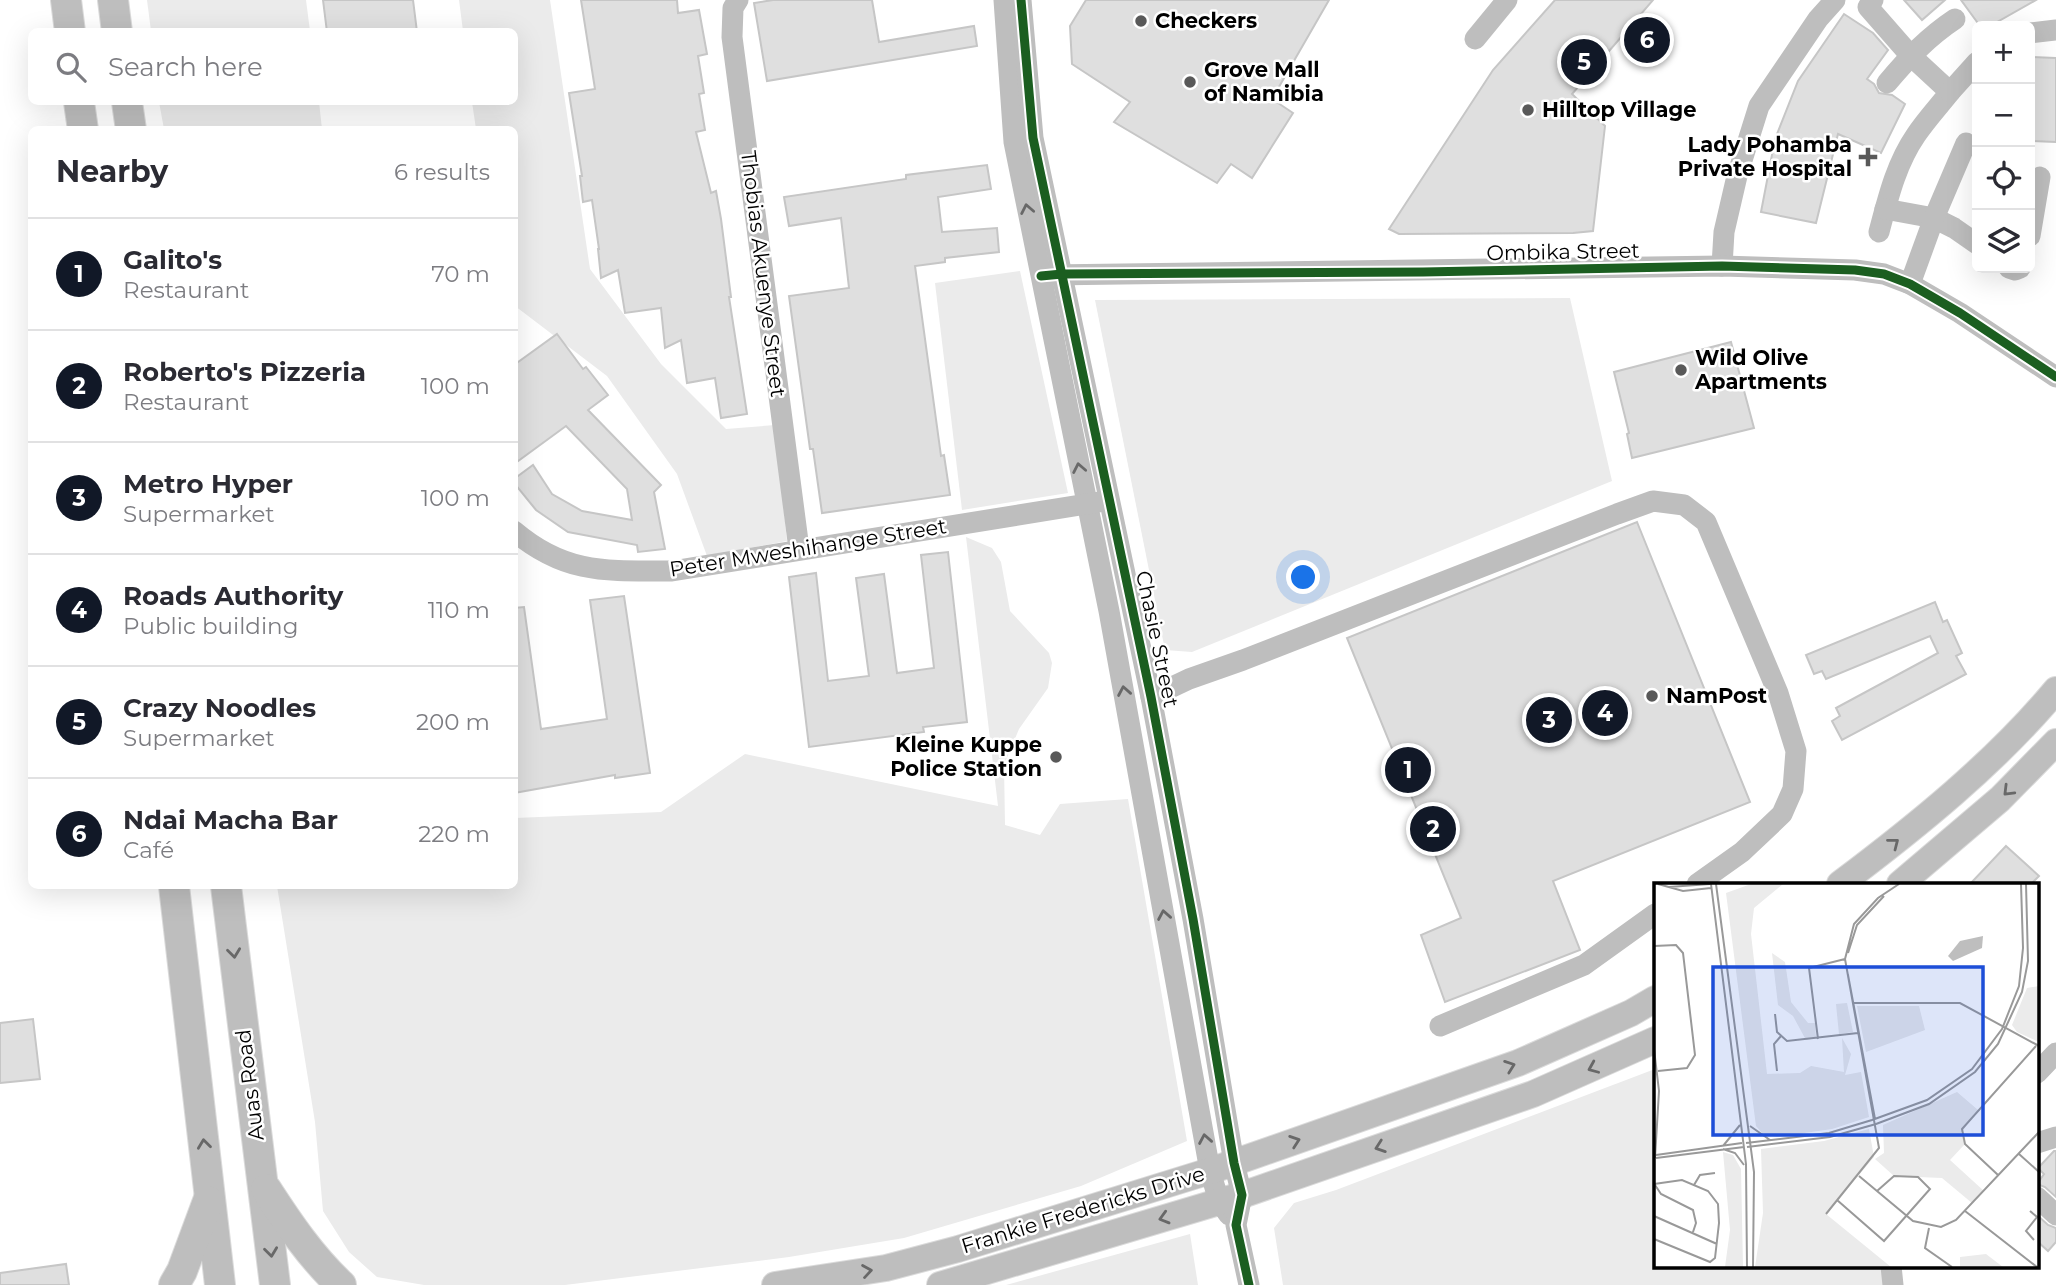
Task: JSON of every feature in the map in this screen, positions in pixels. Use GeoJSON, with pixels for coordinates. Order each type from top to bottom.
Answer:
{"type":"FeatureCollection","features":[{"type":"Feature","properties":{"kind":"highway"},"geometry":{"type":"LineString","coordinates":[[66,0],[70,28]]}},
{"type":"Feature","properties":{"kind":"highway"},"geometry":{"type":"LineString","coordinates":[[113,0],[116,28]]}},
{"type":"Feature","properties":{"kind":"highway"},"geometry":{"type":"LineString","coordinates":[[79,105],[82,126]]}},
{"type":"Feature","properties":{"kind":"highway"},"geometry":{"type":"LineString","coordinates":[[127,105],[130,126]]}},
{"type":"Feature","properties":{"kind":"highway"},"geometry":{"type":"LineString","coordinates":[[174,889],[220,1285]]}},
{"type":"Feature","properties":{"kind":"highway","name":"Auas Road"},"geometry":{"type":"LineString","coordinates":[[226,889],[275,1285]]}},
{"type":"Feature","properties":{"kind":"highway"},"geometry":{"type":"LineString","coordinates":[[262,1183],[324,1269],[341,1285]]}},
{"type":"Feature","properties":{"kind":"highway"},"geometry":{"type":"LineString","coordinates":[[174,1285],[182,1271],[210,1197]]}},
{"type":"Feature","properties":{"kind":"main road"},"geometry":{"type":"LineString","coordinates":[[1841,883],[1902,837],[1974,774],[2056,690]]}},
{"type":"Feature","properties":{"kind":"main road"},"geometry":{"type":"LineString","coordinates":[[1901,883],[2000,799],[2056,742]]}},
{"type":"Feature","properties":{"kind":"main road","name":"Frankie Fredericks Drive"},"geometry":{"type":"LineString","coordinates":[[775,1285],[886,1268],[958,1250],[1222,1167],[1518,1063],[1631,1013],[1654,1000]]}},
{"type":"Feature","properties":{"kind":"main road","name":"Frankie Fredericks Drive"},"geometry":{"type":"LineString","coordinates":[[940,1285],[1231,1198],[1533,1094],[1654,1040]]}},
{"type":"Feature","properties":{"kind":"street","name":"Thobias Akuenye Street"},"geometry":{"type":"LineString","coordinates":[[738,0],[733,8],[732,37],[799,549]]}},
{"type":"Feature","properties":{"kind":"street","name":"Chasie Street"},"geometry":{"type":"LineString","coordinates":[[1004,0],[1014,142],[1110,500],[1193,919],[1222,1167]]}},
{"type":"Feature","properties":{"kind":"street","name":"Chasie Street"},"geometry":{"type":"LineString","coordinates":[[1021,0],[1033,138],[1086,504],[1248,1285]]}},
{"type":"Feature","properties":{"kind":"street"},"geometry":{"type":"LineString","coordinates":[[1475,39],[1507,0]]}},
{"type":"Feature","properties":{"kind":"street"},"geometry":{"type":"LineString","coordinates":[[1722,266],[1724,233],[1734,187],[1759,106],[1818,19],[1835,0]]}},
{"type":"Feature","properties":{"kind":"street"},"geometry":{"type":"LineString","coordinates":[[1867,6],[1910,55],[1950,92]]}},
{"type":"Feature","properties":{"kind":"street"},"geometry":{"type":"LineString","coordinates":[[1887,83],[1932,34],[1955,19]]}},
{"type":"Feature","properties":{"kind":"street"},"geometry":{"type":"LineString","coordinates":[[2035,32],[2056,30]]}},
{"type":"Feature","properties":{"kind":"street"},"geometry":{"type":"LineString","coordinates":[[1879,232],[1891,186],[1911,144],[1972,68]]}},
{"type":"Feature","properties":{"kind":"street"},"geometry":{"type":"LineString","coordinates":[[1910,284],[1966,143]]}},
{"type":"Feature","properties":{"kind":"street"},"geometry":{"type":"LineString","coordinates":[[2034,210],[2040,177]]}},
{"type":"Feature","properties":{"kind":"street"},"geometry":{"type":"LineString","coordinates":[[1885,209],[1934,218],[1972,240]]}},
{"type":"Feature","properties":{"kind":"street","name":"Ombika Street"},"geometry":{"type":"LineString","coordinates":[[1051,275],[1722,266],[1855,270],[1884,274],[1910,284],[1960,313],[2056,377]]}},
{"type":"Feature","properties":{"kind":"street","name":"Peter Mweshihange Street"},"geometry":{"type":"LineString","coordinates":[[518,534],[535,548],[563,562],[608,571],[672,571],[1110,500]]}},
{"type":"Feature","properties":{"kind":"street"},"geometry":{"type":"LineString","coordinates":[[1151,697],[1189,679],[1617,513],[1653,501],[1684,505],[1706,522],[1778,693],[1796,751],[1793,789],[1782,814],[1742,852],[1697,883]]}},
{"type":"Feature","properties":{"kind":"street"},"geometry":{"type":"LineString","coordinates":[[1440,1026],[1584,965],[1654,915]]}},
{"type":"Feature","properties":{"kind":"street"},"geometry":{"type":"LineString","coordinates":[[2038,1072],[2056,1053]]}},
{"type":"Feature","properties":{"kind":"street"},"geometry":{"type":"LineString","coordinates":[[2038,1143],[2056,1138]]}},
{"type":"Feature","properties":{"kind":"street"},"geometry":{"type":"LineString","coordinates":[[2038,1198],[2056,1215]]}},
{"type":"Feature","properties":{"kind":"shaded area"},"geometry":{"type":"Polygon","coordinates":[[[147,0],[306,0],[310,28],[151,28],[147,0]]]}},
{"type":"Feature","properties":{"kind":"shaded area"},"geometry":{"type":"Polygon","coordinates":[[[459,0],[550,0],[590,269],[661,364],[726,429],[775,425],[787,541],[707,556],[677,474],[607,376],[518,308],[518,126],[476,126],[472,105],[518,105],[518,28],[463,28],[459,0]]]}},
{"type":"Feature","properties":{"kind":"shaded area"},"geometry":{"type":"Polygon","coordinates":[[[160,105],[319,105],[322,126],[163,126],[160,105]]]}},
{"type":"Feature","properties":{"kind":"shaded area"},"geometry":{"type":"Polygon","coordinates":[[[1020,271],[1068,493],[962,510],[935,283],[1020,271]]]}},
{"type":"Feature","properties":{"kind":"shaded area"},"geometry":{"type":"Polygon","coordinates":[[[1570,298],[1612,481],[1192,652],[1165,650],[1095,300],[1570,298]]]}},
{"type":"Feature","properties":{"kind":"shaded area"},"geometry":{"type":"Polygon","coordinates":[[[966,537],[992,548],[1001,562],[1010,611],[1049,653],[1052,663],[1048,688],[1019,729],[1004,765],[1005,825],[1040,835],[1060,804],[1128,799],[1187,1141],[1081,1186],[904,1238],[789,1257],[565,1285],[424,1285],[377,1277],[349,1252],[323,1211],[315,1122],[277,889],[518,889],[518,818],[661,812],[745,754],[998,806],[966,537]]]}},
{"type":"Feature","properties":{"kind":"shaded area"},"geometry":{"type":"Polygon","coordinates":[[[1654,1069],[1654,1268],[1891,1268],[1893,1285],[1283,1285],[1274,1228],[1294,1203],[1336,1190],[1654,1069]]]}},
{"type":"Feature","properties":{"kind":"shaded area"},"geometry":{"type":"Polygon","coordinates":[[[1190,1234],[1198,1285],[1006,1285],[1190,1234]]]}},
{"type":"Feature","properties":{"kind":"building"},"geometry":{"type":"Polygon","coordinates":[[[323,0],[413,0],[416,28],[326,28],[323,0]]]}},
{"type":"Feature","properties":{"kind":"building"},"geometry":{"type":"Polygon","coordinates":[[[581,0],[677,0],[678,13],[699,10],[707,54],[698,56],[704,93],[699,94],[705,130],[696,132],[711,193],[716,191],[747,414],[721,418],[715,378],[687,383],[681,340],[665,348],[661,308],[625,313],[618,270],[601,278],[592,200],[583,202],[582,176],[569,93],[595,89],[581,0]]]}},
{"type":"Feature","properties":{"kind":"building"},"geometry":{"type":"Polygon","coordinates":[[[773,0],[872,0],[879,42],[974,26],[977,46],[767,81],[754,3],[773,0]]]}},
{"type":"Feature","properties":{"kind":"building","name":"Grove Mall of Namibia"},"geometry":{"type":"Polygon","coordinates":[[[1086,0],[1329,0],[1272,99],[1293,113],[1252,178],[1231,164],[1217,183],[1114,122],[1130,102],[1072,64],[1070,26],[1086,0]]]}},
{"type":"Feature","properties":{"kind":"building","name":"Hilltop Village"},"geometry":{"type":"Polygon","coordinates":[[[1555,0],[1653,0],[1572,94],[1605,126],[1593,231],[1399,234],[1389,229],[1493,70],[1555,0]]]}},
{"type":"Feature","properties":{"kind":"building"},"geometry":{"type":"Polygon","coordinates":[[[1904,0],[1945,0],[1922,20],[1904,0]]]}},
{"type":"Feature","properties":{"kind":"building"},"geometry":{"type":"Polygon","coordinates":[[[1961,0],[2036,0],[1999,21],[1976,21],[1961,0]]]}},
{"type":"Feature","properties":{"kind":"building"},"geometry":{"type":"Polygon","coordinates":[[[1844,14],[1873,33],[1888,50],[1867,79],[1879,93],[1892,95],[1905,104],[1881,153],[1838,134],[1816,223],[1761,212],[1775,139],[1798,81],[1844,14]]]}},
{"type":"Feature","properties":{"kind":"building"},"geometry":{"type":"Polygon","coordinates":[[[2035,57],[2056,58],[2056,142],[2035,141],[2035,57]]]}},
{"type":"Feature","properties":{"kind":"building"},"geometry":{"type":"Polygon","coordinates":[[[987,165],[991,189],[938,197],[942,232],[997,228],[999,252],[945,258],[945,262],[915,266],[941,456],[944,455],[950,495],[822,513],[813,449],[810,449],[789,296],[849,288],[841,218],[789,226],[784,197],[906,179],[906,175],[987,165]]]}},
{"type":"Feature","properties":{"kind":"building"},"geometry":{"type":"Polygon","coordinates":[[[557,334],[583,369],[586,367],[608,395],[588,410],[661,485],[654,492],[665,549],[638,552],[637,545],[568,532],[536,510],[518,488],[518,476],[533,465],[552,494],[582,511],[632,520],[627,489],[566,426],[518,461],[518,362],[557,334]]]}},
{"type":"Feature","properties":{"kind":"building"},"geometry":{"type":"Polygon","coordinates":[[[1731,342],[1754,428],[1632,458],[1627,434],[1629,433],[1614,372],[1731,342]]]}},
{"type":"Feature","properties":{"kind":"building"},"geometry":{"type":"Polygon","coordinates":[[[1637,522],[1750,802],[1553,881],[1580,950],[1445,1002],[1421,935],[1461,918],[1347,638],[1637,522]]]}},
{"type":"Feature","properties":{"kind":"building"},"geometry":{"type":"Polygon","coordinates":[[[948,552],[967,722],[923,727],[924,732],[809,747],[789,577],[816,573],[828,681],[869,676],[856,578],[884,574],[897,673],[934,668],[921,555],[948,552]]]}},
{"type":"Feature","properties":{"kind":"building"},"geometry":{"type":"Polygon","coordinates":[[[624,596],[650,773],[615,778],[615,775],[518,792],[518,608],[524,607],[541,729],[607,719],[590,600],[624,596]]]}},
{"type":"Feature","properties":{"kind":"building"},"geometry":{"type":"Polygon","coordinates":[[[1935,602],[1943,622],[1947,620],[1962,653],[1956,656],[1966,674],[1842,740],[1832,721],[1840,716],[1836,708],[1938,653],[1930,636],[1826,679],[1822,671],[1814,674],[1806,655],[1935,602]]]}},
{"type":"Feature","properties":{"kind":"building"},"geometry":{"type":"Polygon","coordinates":[[[2006,846],[2039,876],[2032,883],[1971,883],[2006,846]]]}},
{"type":"Feature","properties":{"kind":"building"},"geometry":{"type":"Polygon","coordinates":[[[33,1019],[40,1079],[0,1083],[0,1023],[33,1019]]]}},
{"type":"Feature","properties":{"kind":"building"},"geometry":{"type":"Polygon","coordinates":[[[2056,1151],[2056,1197],[2038,1184],[2044,1174],[2038,1168],[2056,1151]]]}},
{"type":"Feature","properties":{"kind":"building"},"geometry":{"type":"Polygon","coordinates":[[[2038,1216],[2056,1228],[2056,1242],[2048,1251],[2038,1242],[2038,1216]]]}},
{"type":"Feature","properties":{"kind":"building"},"geometry":{"type":"Polygon","coordinates":[[[66,1264],[69,1285],[0,1285],[0,1273],[66,1264]]]}},
{"type":"Feature","properties":{"kind":"cycle path"},"geometry":{"type":"LineString","coordinates":[[1021,0],[1033,138],[1151,697],[1193,919],[1234,1163],[1242,1195],[1236,1225],[1249,1285]]}},
{"type":"Feature","properties":{"kind":"cycle path"},"geometry":{"type":"LineString","coordinates":[[1041,276],[1722,266],[1855,270],[1884,274],[1910,284],[1960,313],[2056,377]]}},
{"type":"Feature","properties":{"kind":"place","name":"Checkers"},"geometry":{"type":"Point","coordinates":[1141,21]}},
{"type":"Feature","properties":{"kind":"place","name":"Ndai Macha Bar"},"geometry":{"type":"Point","coordinates":[1647,40]}},
{"type":"Feature","properties":{"kind":"place","name":"Crazy Noodles"},"geometry":{"type":"Point","coordinates":[1584,62]}},
{"type":"Feature","properties":{"kind":"place","name":"Grove Mall of Namibia"},"geometry":{"type":"Point","coordinates":[1190,82]}},
{"type":"Feature","properties":{"kind":"place","name":"Hilltop Village"},"geometry":{"type":"Point","coordinates":[1528,110]}},
{"type":"Feature","properties":{"kind":"place","name":"Lady Pohamba Private Hospital"},"geometry":{"type":"Point","coordinates":[1868,157]}},
{"type":"Feature","properties":{"kind":"place","name":"Wild Olive Apartments"},"geometry":{"type":"Point","coordinates":[1681,370]}},
{"type":"Feature","properties":{"kind":"place","name":"NamPost"},"geometry":{"type":"Point","coordinates":[1652,696]}},
{"type":"Feature","properties":{"kind":"place","name":"Roads Authority"},"geometry":{"type":"Point","coordinates":[1605,713]}},
{"type":"Feature","properties":{"kind":"place","name":"Metro Hyper"},"geometry":{"type":"Point","coordinates":[1549,720]}},
{"type":"Feature","properties":{"kind":"place","name":"Kleine Kuppe Police Station"},"geometry":{"type":"Point","coordinates":[1056,757]}},
{"type":"Feature","properties":{"kind":"place","name":"Galito's"},"geometry":{"type":"Point","coordinates":[1408,770]}},
{"type":"Feature","properties":{"kind":"place","name":"Roberto's Pizzeria"},"geometry":{"type":"Point","coordinates":[1433,829]}}]}
